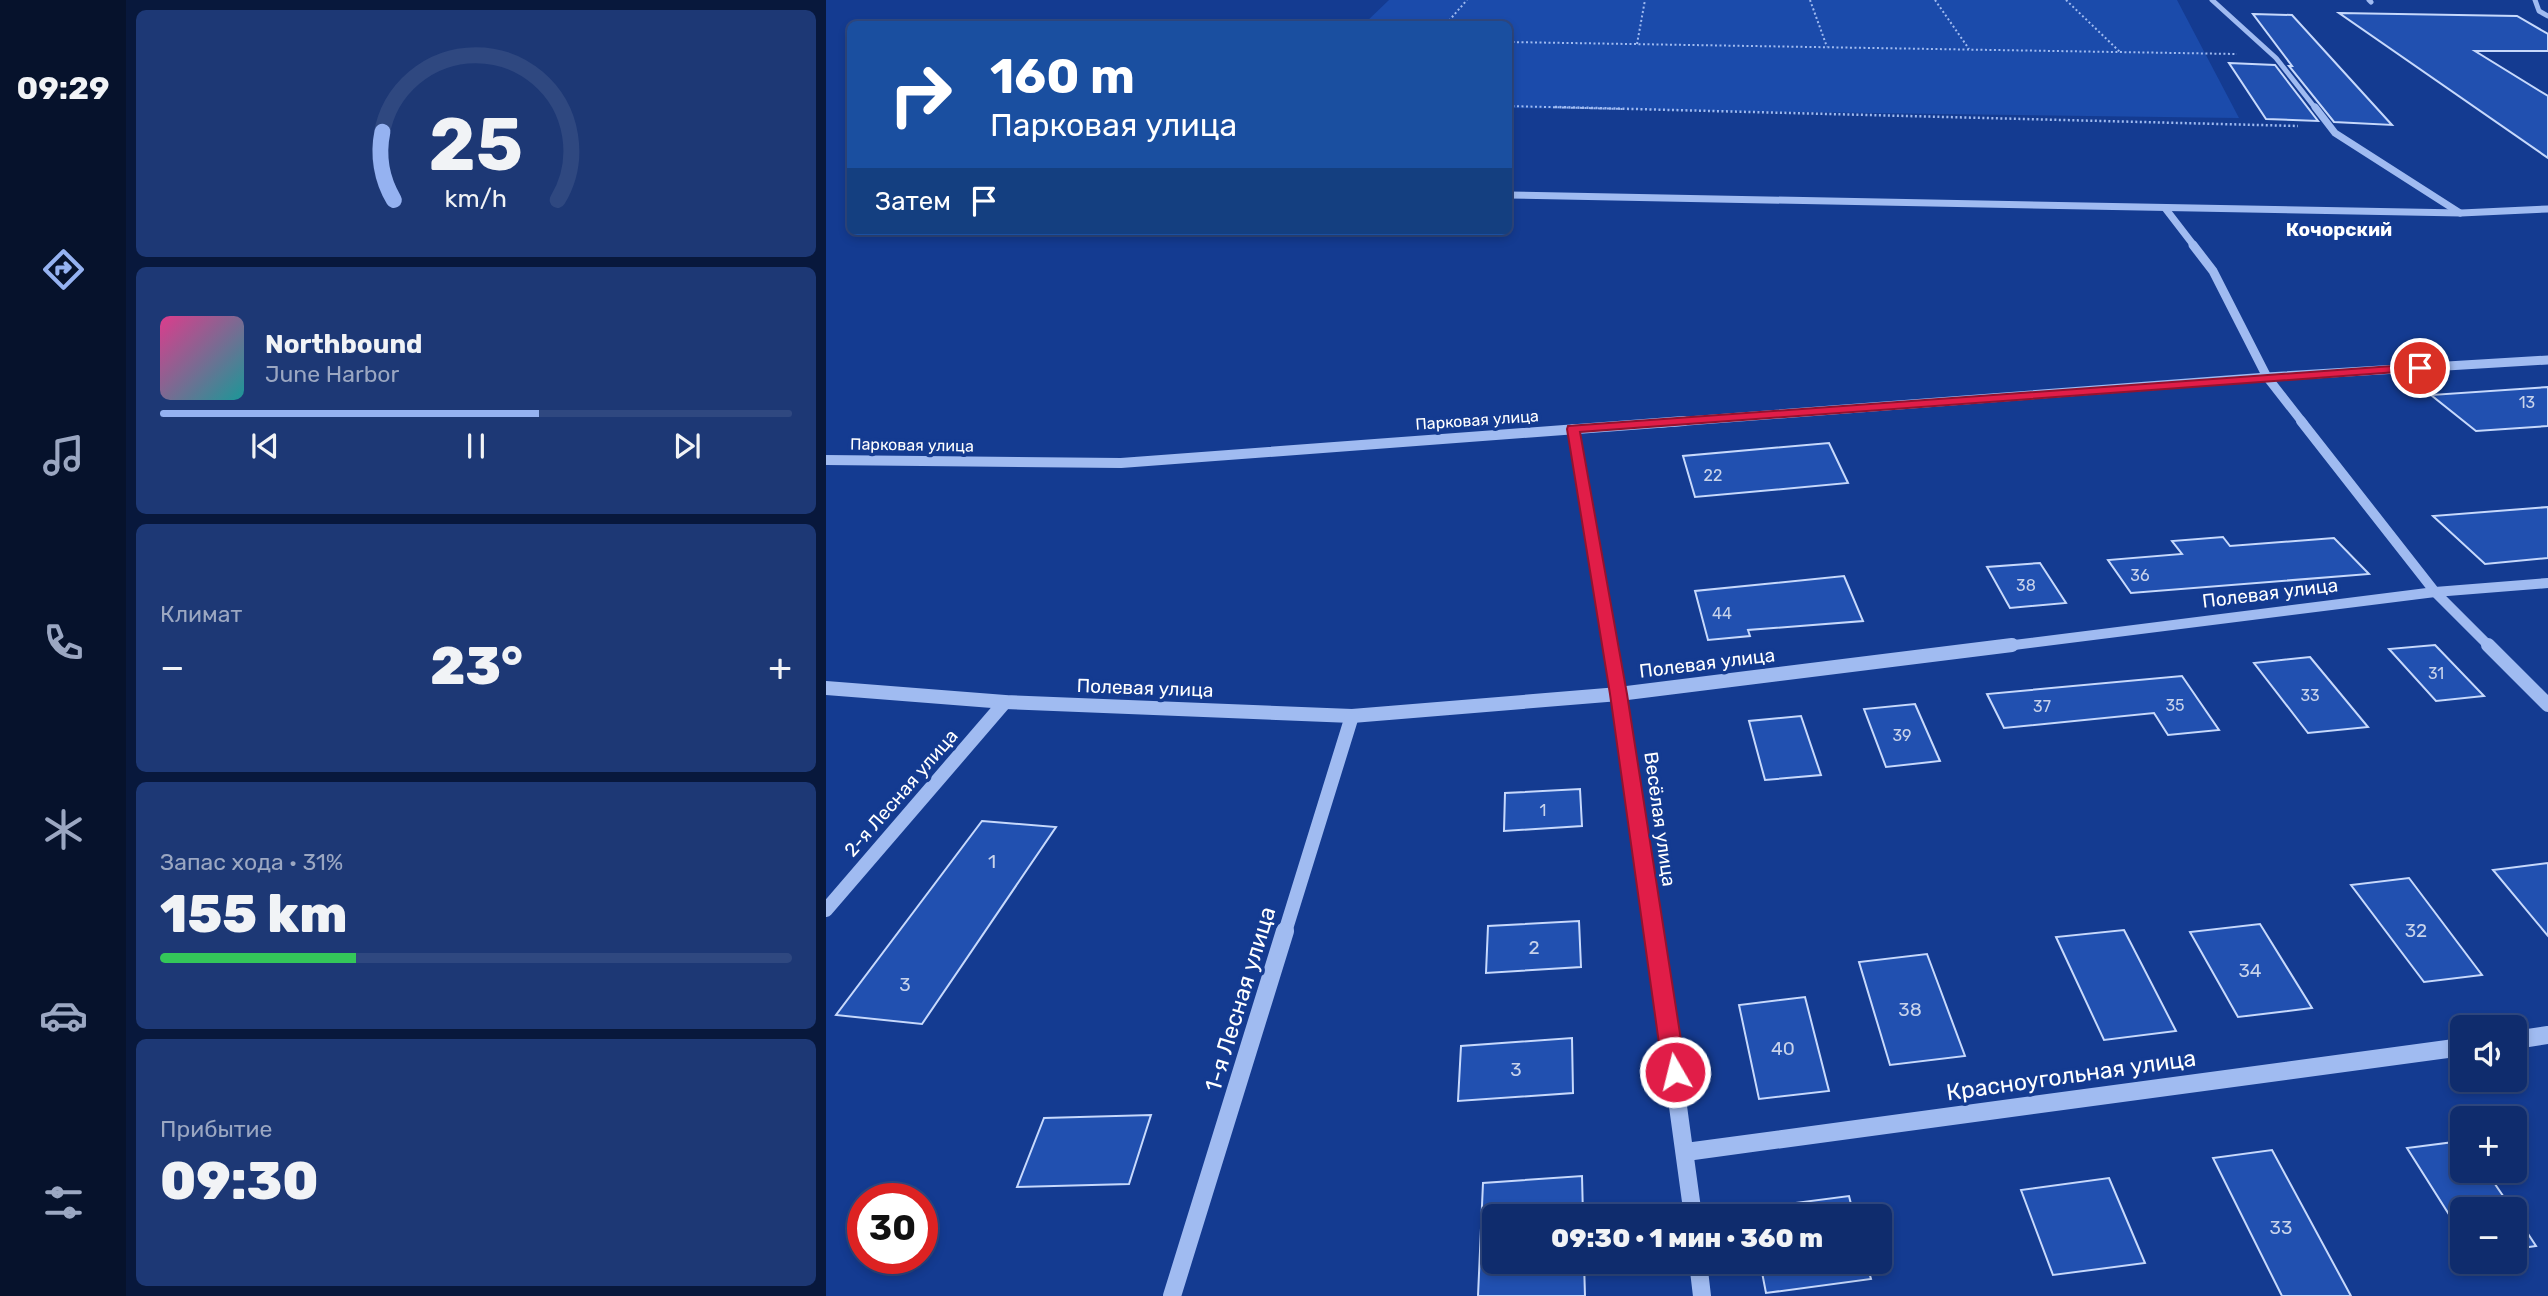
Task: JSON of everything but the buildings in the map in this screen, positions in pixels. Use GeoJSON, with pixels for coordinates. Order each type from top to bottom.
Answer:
{"type":"FeatureCollection","features":[{"type":"Feature","properties":{"kind":"street"},"geometry":{"type":"LineString","coordinates":[[2212,0],[2272,55],[2335,133],[2460,213]]}},
{"type":"Feature","properties":{"kind":"street"},"geometry":{"type":"LineString","coordinates":[[2535,0],[2539,11],[2548,16]]}},
{"type":"Feature","properties":{"kind":"street"},"geometry":{"type":"LineString","coordinates":[[1512,195],[2460,213],[2548,209]]}},
{"type":"Feature","properties":{"kind":"street"},"geometry":{"type":"LineString","coordinates":[[2165,208],[2213,271],[2267,377],[2435,592],[2548,705]]}},
{"type":"Feature","properties":{"kind":"street","name":"Парковая улица"},"geometry":{"type":"LineString","coordinates":[[826,460],[1121,463],[2267,377],[2548,360]]}},
{"type":"Feature","properties":{"kind":"street","name":"Весёлая улица"},"geometry":{"type":"LineString","coordinates":[[1573,429],[1619,694],[1692,1204]]}},
{"type":"Feature","properties":{"kind":"street","name":"Полевая улица"},"geometry":{"type":"LineString","coordinates":[[826,688],[1005,702],[1352,716],[1619,694],[2435,592],[2548,583]]}},
{"type":"Feature","properties":{"kind":"street","name":"2-я Лесная улица"},"geometry":{"type":"LineString","coordinates":[[826,910],[1005,702]]}},
{"type":"Feature","properties":{"kind":"street","name":"1-я Лесная улица"},"geometry":{"type":"LineString","coordinates":[[1171,1296],[1352,716]]}},
{"type":"Feature","properties":{"kind":"street"},"geometry":{"type":"LineString","coordinates":[[2527,1038],[2548,1035]]}},
{"type":"Feature","properties":{"kind":"street","name":"Красноугольная улица"},"geometry":{"type":"LineString","coordinates":[[1686,1153],[2450,1049]]}},
{"type":"Feature","properties":{"kind":"street"},"geometry":{"type":"LineString","coordinates":[[1699,1274],[1702,1296]]}},
{"type":"Feature","properties":{"kind":"path"},"geometry":{"type":"LineString","coordinates":[[1448,21],[1466,0]]}},
{"type":"Feature","properties":{"kind":"path"},"geometry":{"type":"LineString","coordinates":[[1637,44],[1645,0]]}},
{"type":"Feature","properties":{"kind":"path"},"geometry":{"type":"LineString","coordinates":[[1810,0],[1827,47]]}},
{"type":"Feature","properties":{"kind":"path"},"geometry":{"type":"LineString","coordinates":[[1935,0],[1969,50]]}},
{"type":"Feature","properties":{"kind":"path"},"geometry":{"type":"LineString","coordinates":[[2066,0],[2121,52]]}},
{"type":"Feature","properties":{"kind":"path"},"geometry":{"type":"LineString","coordinates":[[1512,42],[2272,55]]}},
{"type":"Feature","properties":{"kind":"path"},"geometry":{"type":"LineString","coordinates":[[1512,106],[2330,127]]}},
{"type":"Feature","properties":{"kind":"shaded area"},"geometry":{"type":"Polygon","coordinates":[[[1389,0],[2177,0],[2239,118],[1512,108],[1512,21],[1367,21],[1389,0]]]}},
{"type":"Feature","properties":{"kind":"district","name":"Кочорский"},"geometry":{"type":"Point","coordinates":[2339,229]}},
{"type":"Feature","properties":{"kind":"route"},"geometry":{"type":"LineString","coordinates":[[1675,1072],[1619,694],[1573,429],[2420,368]]}}]}
